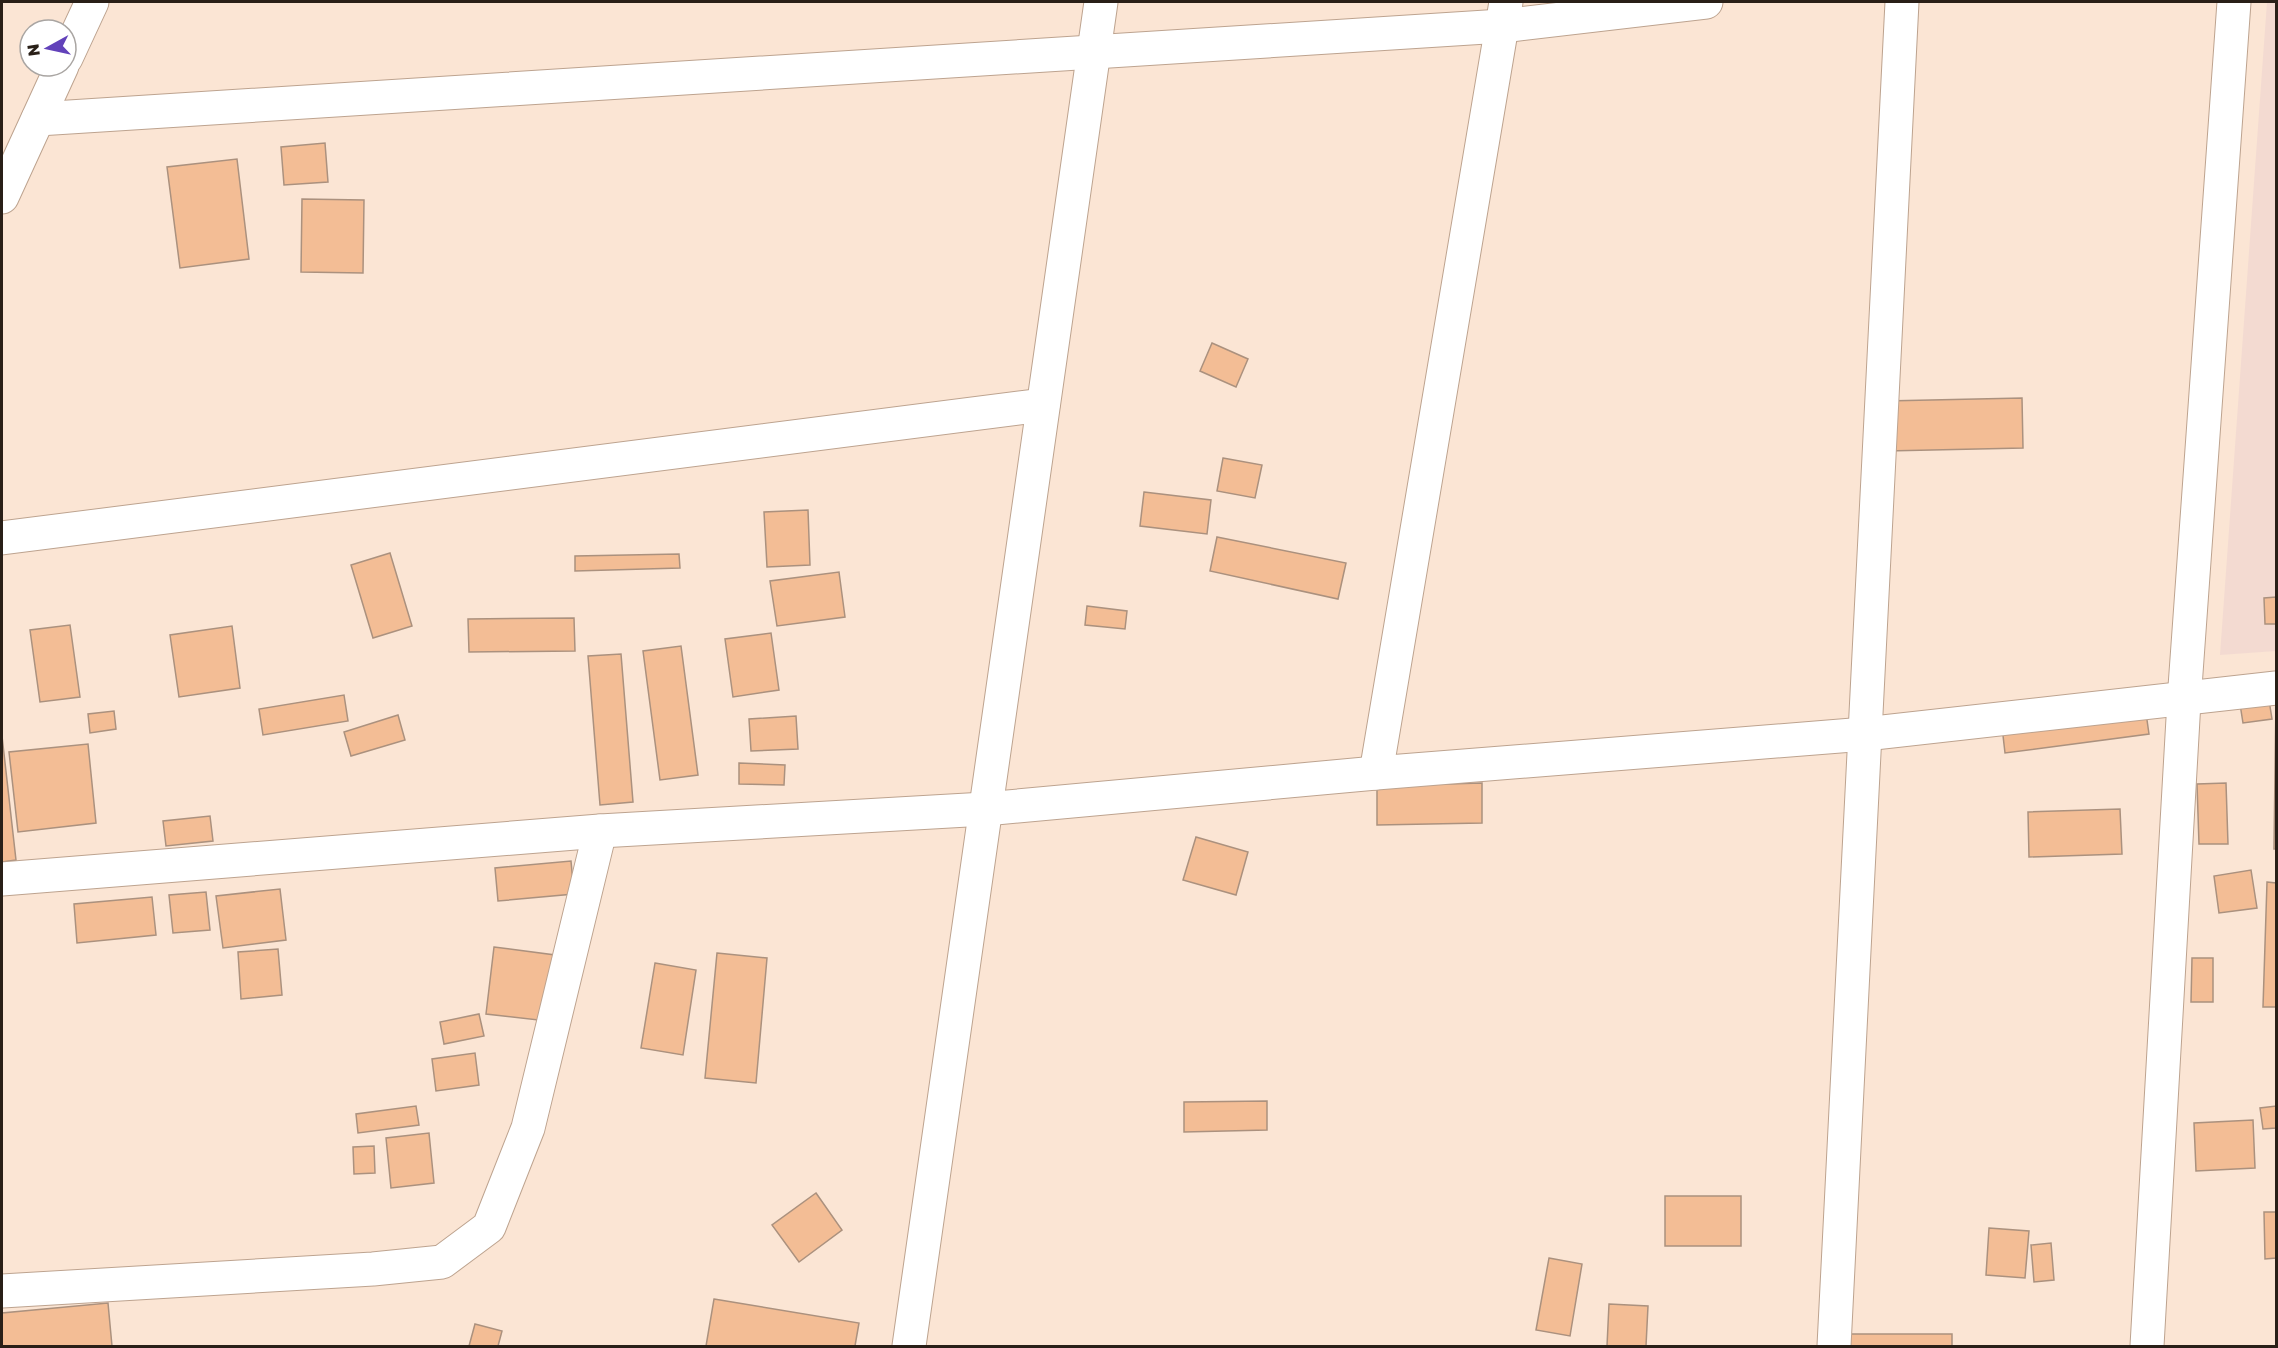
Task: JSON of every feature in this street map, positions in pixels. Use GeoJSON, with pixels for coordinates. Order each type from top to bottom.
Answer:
{"type":"FeatureCollection","features":[{"type":"Feature","properties":{"kind":"street"},"geometry":{"type":"LineString","coordinates":[[78,32],[92,2]]}},
{"type":"Feature","properties":{"kind":"street"},"geometry":{"type":"LineString","coordinates":[[909,1347],[1101,2]]}},
{"type":"Feature","properties":{"kind":"street"},"geometry":{"type":"LineString","coordinates":[[38,119],[1094,51],[1504,14],[1706,2]]}},
{"type":"Feature","properties":{"kind":"street"},"geometry":{"type":"LineString","coordinates":[[1834,1347],[1902,2]]}},
{"type":"Feature","properties":{"kind":"street"},"geometry":{"type":"LineString","coordinates":[[2147,1347],[2184,700],[2234,2]]}},
{"type":"Feature","properties":{"kind":"street"},"geometry":{"type":"LineString","coordinates":[[1376,772],[1504,14]]}},
{"type":"Feature","properties":{"kind":"street"},"geometry":{"type":"LineString","coordinates":[[2,197],[57,78]]}},
{"type":"Feature","properties":{"kind":"street"},"geometry":{"type":"LineString","coordinates":[[2,538],[1043,405]]}},
{"type":"Feature","properties":{"kind":"street"},"geometry":{"type":"LineString","coordinates":[[2,879],[600,831],[985,808],[1376,772],[1865,734],[2277,688]]}},
{"type":"Feature","properties":{"kind":"street"},"geometry":{"type":"LineString","coordinates":[[2,1291],[373,1269],[442,1262],[489,1227],[528,1128],[600,831]]}},
{"type":"Feature","properties":{"kind":"shaded area"},"geometry":{"type":"Polygon","coordinates":[[[2267,2],[2276,2],[2276,651],[2220,655],[2267,2]]]}},
{"type":"Feature","properties":{"kind":"building"},"geometry":{"type":"Polygon","coordinates":[[[325,143],[328,182],[284,185],[281,147],[325,143]]]}},
{"type":"Feature","properties":{"kind":"building"},"geometry":{"type":"Polygon","coordinates":[[[237,159],[249,259],[180,268],[167,167],[237,159]]]}},
{"type":"Feature","properties":{"kind":"building"},"geometry":{"type":"Polygon","coordinates":[[[302,199],[364,200],[363,273],[301,272],[302,199]]]}},
{"type":"Feature","properties":{"kind":"building"},"geometry":{"type":"Polygon","coordinates":[[[1212,343],[1248,359],[1236,387],[1200,371],[1212,343]]]}},
{"type":"Feature","properties":{"kind":"building"},"geometry":{"type":"Polygon","coordinates":[[[2022,398],[2023,448],[1886,451],[1885,401],[2022,398]]]}},
{"type":"Feature","properties":{"kind":"building"},"geometry":{"type":"Polygon","coordinates":[[[1223,458],[1262,465],[1255,498],[1217,491],[1223,458]]]}},
{"type":"Feature","properties":{"kind":"building"},"geometry":{"type":"Polygon","coordinates":[[[1144,492],[1211,500],[1207,534],[1140,526],[1144,492]]]}},
{"type":"Feature","properties":{"kind":"building"},"geometry":{"type":"Polygon","coordinates":[[[808,510],[810,565],[767,567],[764,512],[808,510]]]}},
{"type":"Feature","properties":{"kind":"building"},"geometry":{"type":"Polygon","coordinates":[[[1217,537],[1346,563],[1338,599],[1210,571],[1217,537]]]}},
{"type":"Feature","properties":{"kind":"building"},"geometry":{"type":"Polygon","coordinates":[[[390,553],[412,626],[373,638],[351,565],[390,553]]]}},
{"type":"Feature","properties":{"kind":"building"},"geometry":{"type":"Polygon","coordinates":[[[679,554],[680,568],[575,571],[575,556],[679,554]]]}},
{"type":"Feature","properties":{"kind":"building"},"geometry":{"type":"Polygon","coordinates":[[[839,572],[845,617],[777,626],[770,581],[839,572]]]}},
{"type":"Feature","properties":{"kind":"building"},"geometry":{"type":"Polygon","coordinates":[[[2276,597],[2276,624],[2265,624],[2264,598],[2276,597]]]}},
{"type":"Feature","properties":{"kind":"building"},"geometry":{"type":"Polygon","coordinates":[[[1087,606],[1127,611],[1125,629],[1085,625],[1087,606]]]}},
{"type":"Feature","properties":{"kind":"building"},"geometry":{"type":"Polygon","coordinates":[[[574,618],[575,651],[469,652],[468,619],[574,618]]]}},
{"type":"Feature","properties":{"kind":"building"},"geometry":{"type":"Polygon","coordinates":[[[70,625],[80,697],[40,702],[30,630],[70,625]]]}},
{"type":"Feature","properties":{"kind":"building"},"geometry":{"type":"Polygon","coordinates":[[[232,626],[240,688],[179,697],[170,635],[232,626]]]}},
{"type":"Feature","properties":{"kind":"building"},"geometry":{"type":"Polygon","coordinates":[[[771,633],[779,690],[733,697],[725,639],[771,633]]]}},
{"type":"Feature","properties":{"kind":"building"},"geometry":{"type":"Polygon","coordinates":[[[681,646],[698,775],[660,780],[643,651],[681,646]]]}},
{"type":"Feature","properties":{"kind":"building"},"geometry":{"type":"Polygon","coordinates":[[[621,654],[633,802],[600,805],[588,656],[621,654]]]}},
{"type":"Feature","properties":{"kind":"building"},"geometry":{"type":"Polygon","coordinates":[[[344,695],[348,721],[263,735],[259,709],[344,695]]]}},
{"type":"Feature","properties":{"kind":"building"},"geometry":{"type":"Polygon","coordinates":[[[2276,698],[2276,849],[2274,849],[2276,698]]]}},
{"type":"Feature","properties":{"kind":"building"},"geometry":{"type":"Polygon","coordinates":[[[2144,699],[2149,734],[2005,753],[2001,718],[2144,699]]]}},
{"type":"Feature","properties":{"kind":"building"},"geometry":{"type":"Polygon","coordinates":[[[2269,700],[2272,719],[2243,723],[2240,704],[2269,700]]]}},
{"type":"Feature","properties":{"kind":"building"},"geometry":{"type":"Polygon","coordinates":[[[114,711],[116,729],[90,733],[88,714],[114,711]]]}},
{"type":"Feature","properties":{"kind":"building"},"geometry":{"type":"Polygon","coordinates":[[[398,715],[405,740],[351,756],[344,732],[398,715]]]}},
{"type":"Feature","properties":{"kind":"building"},"geometry":{"type":"Polygon","coordinates":[[[796,716],[798,749],[751,751],[749,719],[796,716]]]}},
{"type":"Feature","properties":{"kind":"building"},"geometry":{"type":"Polygon","coordinates":[[[2,736],[16,860],[2,862],[2,736]]]}},
{"type":"Feature","properties":{"kind":"building"},"geometry":{"type":"Polygon","coordinates":[[[88,744],[96,823],[18,832],[9,752],[88,744]]]}},
{"type":"Feature","properties":{"kind":"building"},"geometry":{"type":"Polygon","coordinates":[[[739,763],[785,765],[784,785],[739,784],[739,763]]]}},
{"type":"Feature","properties":{"kind":"building"},"geometry":{"type":"Polygon","coordinates":[[[1482,783],[1482,823],[1377,825],[1377,786],[1482,783]]]}},
{"type":"Feature","properties":{"kind":"building"},"geometry":{"type":"Polygon","coordinates":[[[2226,783],[2228,844],[2199,844],[2197,784],[2226,783]]]}},
{"type":"Feature","properties":{"kind":"building"},"geometry":{"type":"Polygon","coordinates":[[[2120,809],[2122,854],[2029,857],[2028,812],[2120,809]]]}},
{"type":"Feature","properties":{"kind":"building"},"geometry":{"type":"Polygon","coordinates":[[[210,816],[213,841],[166,846],[163,821],[210,816]]]}},
{"type":"Feature","properties":{"kind":"building"},"geometry":{"type":"Polygon","coordinates":[[[1196,837],[1248,852],[1236,895],[1183,880],[1196,837]]]}},
{"type":"Feature","properties":{"kind":"building"},"geometry":{"type":"Polygon","coordinates":[[[571,861],[574,894],[498,901],[495,868],[571,861]]]}},
{"type":"Feature","properties":{"kind":"building"},"geometry":{"type":"Polygon","coordinates":[[[2251,870],[2257,908],[2219,913],[2214,876],[2251,870]]]}},
{"type":"Feature","properties":{"kind":"building"},"geometry":{"type":"Polygon","coordinates":[[[2267,882],[2276,883],[2276,1007],[2263,1007],[2267,882]]]}},
{"type":"Feature","properties":{"kind":"building"},"geometry":{"type":"Polygon","coordinates":[[[280,889],[286,940],[223,948],[216,896],[280,889]]]}},
{"type":"Feature","properties":{"kind":"building"},"geometry":{"type":"Polygon","coordinates":[[[206,892],[210,930],[173,933],[169,895],[206,892]]]}},
{"type":"Feature","properties":{"kind":"building"},"geometry":{"type":"Polygon","coordinates":[[[152,897],[156,935],[77,943],[74,904],[152,897]]]}},
{"type":"Feature","properties":{"kind":"building"},"geometry":{"type":"Polygon","coordinates":[[[494,947],[555,955],[547,1021],[486,1014],[494,947]]]}},
{"type":"Feature","properties":{"kind":"building"},"geometry":{"type":"Polygon","coordinates":[[[278,949],[282,995],[241,999],[238,952],[278,949]]]}},
{"type":"Feature","properties":{"kind":"building"},"geometry":{"type":"Polygon","coordinates":[[[717,953],[767,958],[756,1083],[705,1078],[717,953]]]}},
{"type":"Feature","properties":{"kind":"building"},"geometry":{"type":"Polygon","coordinates":[[[2192,958],[2213,958],[2213,1002],[2191,1002],[2192,958]]]}},
{"type":"Feature","properties":{"kind":"building"},"geometry":{"type":"Polygon","coordinates":[[[655,963],[696,970],[683,1055],[641,1048],[655,963]]]}},
{"type":"Feature","properties":{"kind":"building"},"geometry":{"type":"Polygon","coordinates":[[[479,1014],[484,1036],[444,1044],[440,1022],[479,1014]]]}},
{"type":"Feature","properties":{"kind":"building"},"geometry":{"type":"Polygon","coordinates":[[[475,1053],[479,1085],[436,1091],[432,1059],[475,1053]]]}},
{"type":"Feature","properties":{"kind":"building"},"geometry":{"type":"Polygon","coordinates":[[[1267,1101],[1267,1130],[1184,1132],[1184,1102],[1267,1101]]]}},
{"type":"Feature","properties":{"kind":"building"},"geometry":{"type":"Polygon","coordinates":[[[416,1106],[419,1125],[358,1133],[356,1114],[416,1106]]]}},
{"type":"Feature","properties":{"kind":"building"},"geometry":{"type":"Polygon","coordinates":[[[2276,1106],[2276,1128],[2263,1129],[2260,1108],[2276,1106]]]}},
{"type":"Feature","properties":{"kind":"building"},"geometry":{"type":"Polygon","coordinates":[[[2253,1120],[2255,1168],[2196,1171],[2194,1123],[2253,1120]]]}},
{"type":"Feature","properties":{"kind":"building"},"geometry":{"type":"Polygon","coordinates":[[[429,1133],[434,1183],[391,1188],[386,1138],[429,1133]]]}},
{"type":"Feature","properties":{"kind":"building"},"geometry":{"type":"Polygon","coordinates":[[[374,1146],[375,1173],[354,1174],[353,1147],[374,1146]]]}},
{"type":"Feature","properties":{"kind":"building"},"geometry":{"type":"Polygon","coordinates":[[[816,1193],[842,1230],[799,1262],[772,1225],[816,1193]]]}},
{"type":"Feature","properties":{"kind":"building"},"geometry":{"type":"Polygon","coordinates":[[[1665,1196],[1741,1196],[1741,1246],[1665,1246],[1665,1196]]]}},
{"type":"Feature","properties":{"kind":"building"},"geometry":{"type":"Polygon","coordinates":[[[2264,1212],[2276,1212],[2276,1258],[2265,1259],[2264,1212]]]}},
{"type":"Feature","properties":{"kind":"building"},"geometry":{"type":"Polygon","coordinates":[[[1989,1228],[2029,1231],[2025,1278],[1986,1275],[1989,1228]]]}},
{"type":"Feature","properties":{"kind":"building"},"geometry":{"type":"Polygon","coordinates":[[[2051,1243],[2054,1280],[2034,1282],[2031,1245],[2051,1243]]]}},
{"type":"Feature","properties":{"kind":"building"},"geometry":{"type":"Polygon","coordinates":[[[1549,1258],[1582,1264],[1570,1336],[1536,1330],[1549,1258]]]}},
{"type":"Feature","properties":{"kind":"building"},"geometry":{"type":"Polygon","coordinates":[[[714,1299],[859,1323],[855,1346],[706,1346],[714,1299]]]}},
{"type":"Feature","properties":{"kind":"building"},"geometry":{"type":"Polygon","coordinates":[[[108,1303],[112,1346],[2,1346],[2,1313],[108,1303]]]}},
{"type":"Feature","properties":{"kind":"building"},"geometry":{"type":"Polygon","coordinates":[[[1609,1304],[1648,1306],[1646,1346],[1607,1346],[1609,1304]]]}},
{"type":"Feature","properties":{"kind":"building"},"geometry":{"type":"Polygon","coordinates":[[[475,1324],[502,1331],[498,1346],[469,1346],[475,1324]]]}},
{"type":"Feature","properties":{"kind":"building"},"geometry":{"type":"Polygon","coordinates":[[[1840,1334],[1952,1334],[1952,1346],[1840,1346],[1840,1334]]]}}]}
